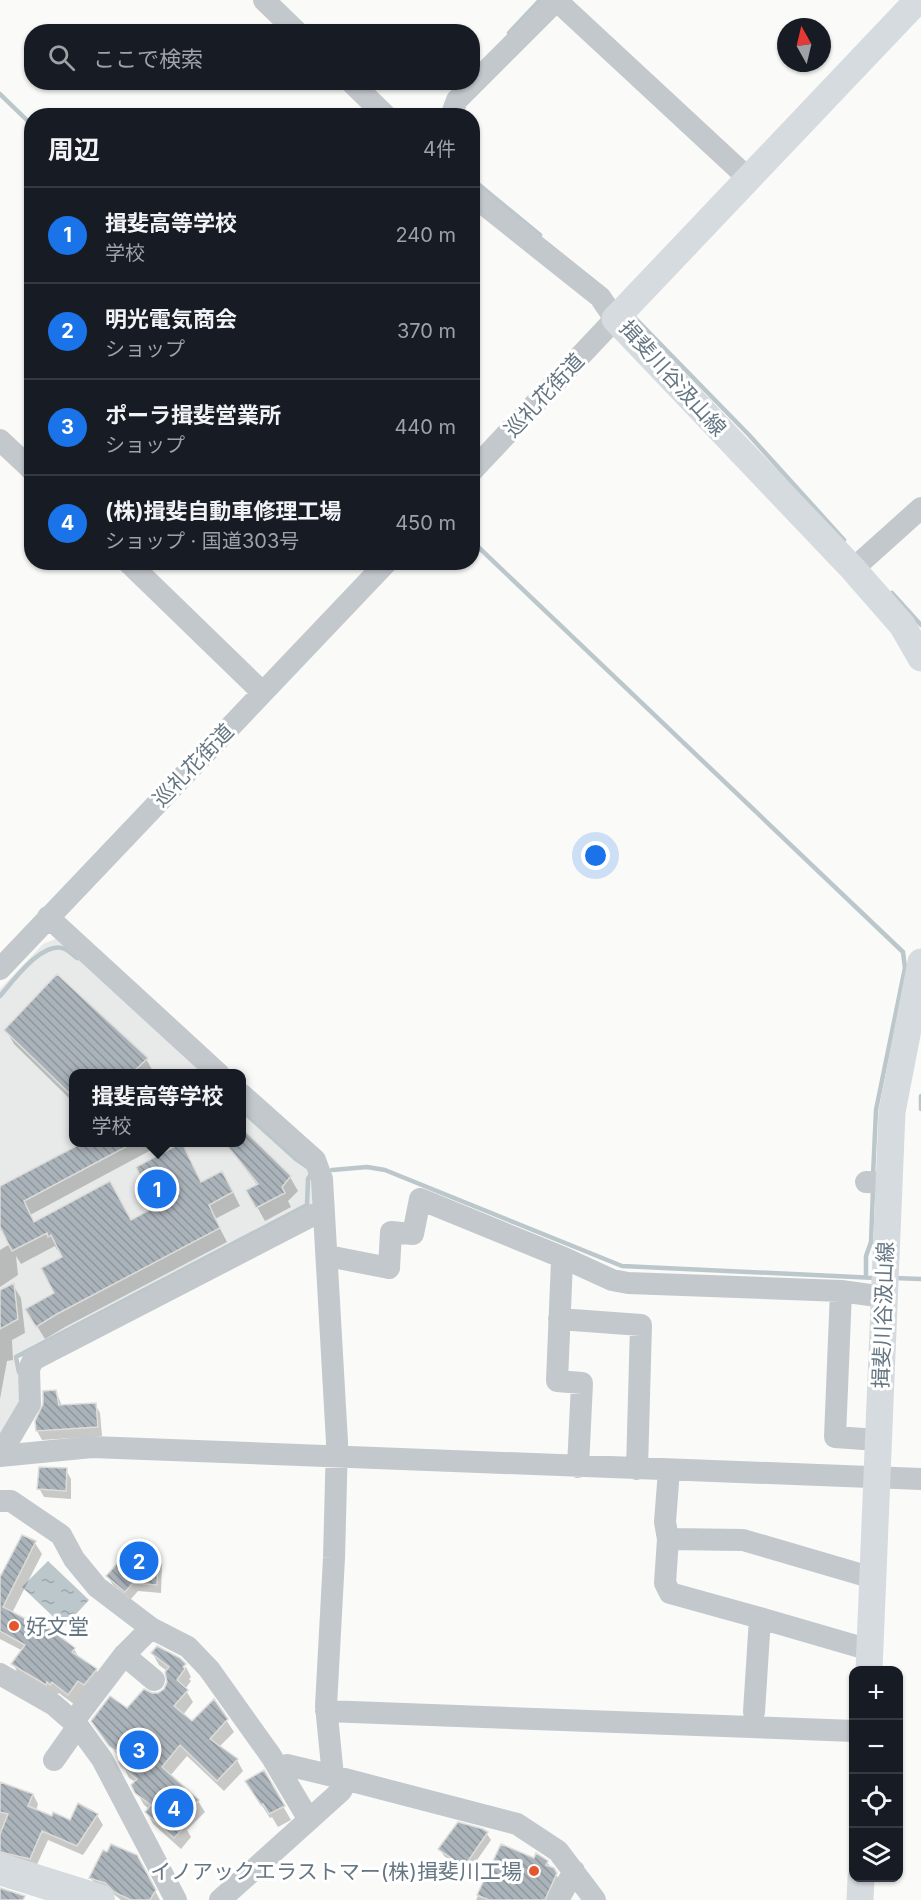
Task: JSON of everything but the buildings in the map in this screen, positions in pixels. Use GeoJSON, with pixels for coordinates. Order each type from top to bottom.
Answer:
{"type":"FeatureCollection","features":[{"type":"Feature","properties":{"kind":"highway"},"geometry":{"type":"LineString","coordinates":[[0,1869],[99,1900]]}},
{"type":"Feature","properties":{"kind":"main road","name":"揖斐川谷汲山線"},"geometry":{"type":"LineString","coordinates":[[918,0],[615,320],[854,569],[902,625],[921,658]]}},
{"type":"Feature","properties":{"kind":"main road","name":"揖斐川谷汲山線"},"geometry":{"type":"LineString","coordinates":[[870,1660],[884,1297],[877,1182],[921,962]]}},
{"type":"Feature","properties":{"kind":"main road"},"geometry":{"type":"LineString","coordinates":[[860,1900],[861,1882]]}},
{"type":"Feature","properties":{"kind":"street"},"geometry":{"type":"LineString","coordinates":[[264,0],[289,24]]}},
{"type":"Feature","properties":{"kind":"street"},"geometry":{"type":"LineString","coordinates":[[480,78],[556,0],[749,179]]}},
{"type":"Feature","properties":{"kind":"street"},"geometry":{"type":"LineString","coordinates":[[359,90],[378,108]]}},
{"type":"Feature","properties":{"kind":"street"},"geometry":{"type":"LineString","coordinates":[[454,108],[458,100],[468,90]]}},
{"type":"Feature","properties":{"kind":"street"},"geometry":{"type":"LineString","coordinates":[[480,201],[600,297],[615,320]]}},
{"type":"Feature","properties":{"kind":"street","name":"巡礼花街道"},"geometry":{"type":"LineString","coordinates":[[480,463],[615,320]]}},
{"type":"Feature","properties":{"kind":"street"},"geometry":{"type":"LineString","coordinates":[[0,440],[24,462]]}},
{"type":"Feature","properties":{"kind":"street"},"geometry":{"type":"LineString","coordinates":[[854,569],[921,508]]}},
{"type":"Feature","properties":{"kind":"street"},"geometry":{"type":"LineString","coordinates":[[136,570],[262,692]]}},
{"type":"Feature","properties":{"kind":"street","name":"巡礼花街道"},"geometry":{"type":"LineString","coordinates":[[0,969],[379,570]]}},
{"type":"Feature","properties":{"kind":"street"},"geometry":{"type":"LineString","coordinates":[[48,917],[214,1069]]}},
{"type":"Feature","properties":{"kind":"street"},"geometry":{"type":"LineString","coordinates":[[220,1900],[341,1791],[326,1703],[336,1457],[328,1256],[322,1179],[315,1160],[246,1098]]}},
{"type":"Feature","properties":{"kind":"street"},"geometry":{"type":"LineString","coordinates":[[328,1256],[389,1268],[391,1232],[413,1234],[420,1199],[564,1257],[612,1280],[628,1283],[841,1291],[884,1297]]}},
{"type":"Feature","properties":{"kind":"street"},"geometry":{"type":"LineString","coordinates":[[0,1455],[30,1404],[29,1369],[33,1360],[323,1210]]}},
{"type":"Feature","properties":{"kind":"street"},"geometry":{"type":"LineString","coordinates":[[564,1257],[557,1381],[582,1383],[578,1467]]}},
{"type":"Feature","properties":{"kind":"street"},"geometry":{"type":"LineString","coordinates":[[841,1291],[835,1437],[878,1440]]}},
{"type":"Feature","properties":{"kind":"street"},"geometry":{"type":"LineString","coordinates":[[559,1319],[641,1325],[637,1469]]}},
{"type":"Feature","properties":{"kind":"street"},"geometry":{"type":"LineString","coordinates":[[0,1455],[92,1447],[921,1479]]}},
{"type":"Feature","properties":{"kind":"street"},"geometry":{"type":"LineString","coordinates":[[669,1470],[665,1522],[668,1539],[665,1583],[670,1593],[760,1618],[870,1660]]}},
{"type":"Feature","properties":{"kind":"street"},"geometry":{"type":"LineString","coordinates":[[0,1501],[12,1501],[61,1535],[74,1559],[97,1587],[151,1628],[188,1647],[209,1669],[271,1756],[309,1820]]}},
{"type":"Feature","properties":{"kind":"street"},"geometry":{"type":"LineString","coordinates":[[668,1539],[743,1540],[873,1578]]}},
{"type":"Feature","properties":{"kind":"street"},"geometry":{"type":"LineString","coordinates":[[754,1712],[760,1618]]}},
{"type":"Feature","properties":{"kind":"street"},"geometry":{"type":"LineString","coordinates":[[54,1760],[75,1724],[124,1655],[151,1628]]}},
{"type":"Feature","properties":{"kind":"street"},"geometry":{"type":"LineString","coordinates":[[124,1655],[154,1680]]}},
{"type":"Feature","properties":{"kind":"street"},"geometry":{"type":"LineString","coordinates":[[0,1674],[54,1705],[75,1724],[102,1759],[176,1900]]}},
{"type":"Feature","properties":{"kind":"street"},"geometry":{"type":"LineString","coordinates":[[326,1703],[849,1716]]}},
{"type":"Feature","properties":{"kind":"street"},"geometry":{"type":"LineString","coordinates":[[326,1703],[849,1731]]}},
{"type":"Feature","properties":{"kind":"street"},"geometry":{"type":"LineString","coordinates":[[287,1765],[393,1790],[517,1824],[558,1851],[594,1900]]}},
{"type":"Feature","properties":{"kind":"street"},"geometry":{"type":"LineString","coordinates":[[558,1900],[574,1871]]}},
{"type":"Feature","properties":{"kind":"shaded area"},"geometry":{"type":"Polygon","coordinates":[[[55,939],[72,944],[210,1069],[69,1069],[69,1147],[246,1147],[246,1103],[307,1159],[317,1203],[308,1210],[21,1353],[18,1362],[21,1405],[0,1434],[0,989],[43,944],[55,939]]]}},
{"type":"Feature","properties":{"kind":"water"},"geometry":{"type":"Polygon","coordinates":[[[48,1561],[89,1600],[64,1627],[22,1587],[48,1561]]]}},
{"type":"Feature","properties":{"kind":"waterway"},"geometry":{"type":"LineString","coordinates":[[509,33],[540,0]]}},
{"type":"Feature","properties":{"kind":"waterway"},"geometry":{"type":"LineString","coordinates":[[0,94],[24,117]]}},
{"type":"Feature","properties":{"kind":"waterway"},"geometry":{"type":"LineString","coordinates":[[480,186],[540,235]]}},
{"type":"Feature","properties":{"kind":"waterway"},"geometry":{"type":"LineString","coordinates":[[632,315],[749,435],[844,540]]}},
{"type":"Feature","properties":{"kind":"waterway"},"geometry":{"type":"LineString","coordinates":[[480,549],[903,952],[905,968],[876,1110],[873,1176]]}},
{"type":"Feature","properties":{"kind":"waterway"},"geometry":{"type":"LineString","coordinates":[[892,593],[921,625]]}},
{"type":"Feature","properties":{"kind":"waterway"},"geometry":{"type":"LineString","coordinates":[[0,996],[29,963],[47,950],[65,949],[77,958]]}},
{"type":"Feature","properties":{"kind":"waterway"},"geometry":{"type":"LineString","coordinates":[[921,1096],[921,1109]]}},
{"type":"Feature","properties":{"kind":"waterway"},"geometry":{"type":"LineString","coordinates":[[246,1114],[309,1168]]}},
{"type":"Feature","properties":{"kind":"waterway"},"geometry":{"type":"LineString","coordinates":[[332,1170],[367,1167],[385,1170],[622,1266],[876,1278]]}},
{"type":"Feature","properties":{"kind":"waterway"},"geometry":{"type":"LineString","coordinates":[[19,1372],[16,1357],[307,1205],[308,1179],[311,1174]]}},
{"type":"Feature","properties":{"kind":"waterway"},"geometry":{"type":"LineString","coordinates":[[866,1277],[866,1256],[871,1242],[873,1190]]}},
{"type":"Feature","properties":{"kind":"waterway"},"geometry":{"type":"LineString","coordinates":[[894,1278],[921,1279]]}},
{"type":"Feature","properties":{"kind":"place","name":"揖斐高等学校"},"geometry":{"type":"Point","coordinates":[157,1189]}},
{"type":"Feature","properties":{"kind":"place","name":"明光電気商会"},"geometry":{"type":"Point","coordinates":[139,1561]}},
{"type":"Feature","properties":{"kind":"place","name":"好文堂"},"geometry":{"type":"Point","coordinates":[14,1626]}},
{"type":"Feature","properties":{"kind":"place","name":"ポーラ揖斐営業所"},"geometry":{"type":"Point","coordinates":[139,1750]}},
{"type":"Feature","properties":{"kind":"place","name":"(株)揖斐自動車修理工場"},"geometry":{"type":"Point","coordinates":[174,1808]}},
{"type":"Feature","properties":{"kind":"place","name":"イノアックエラストマー(株)揖斐川工場"},"geometry":{"type":"Point","coordinates":[534,1871]}}]}
